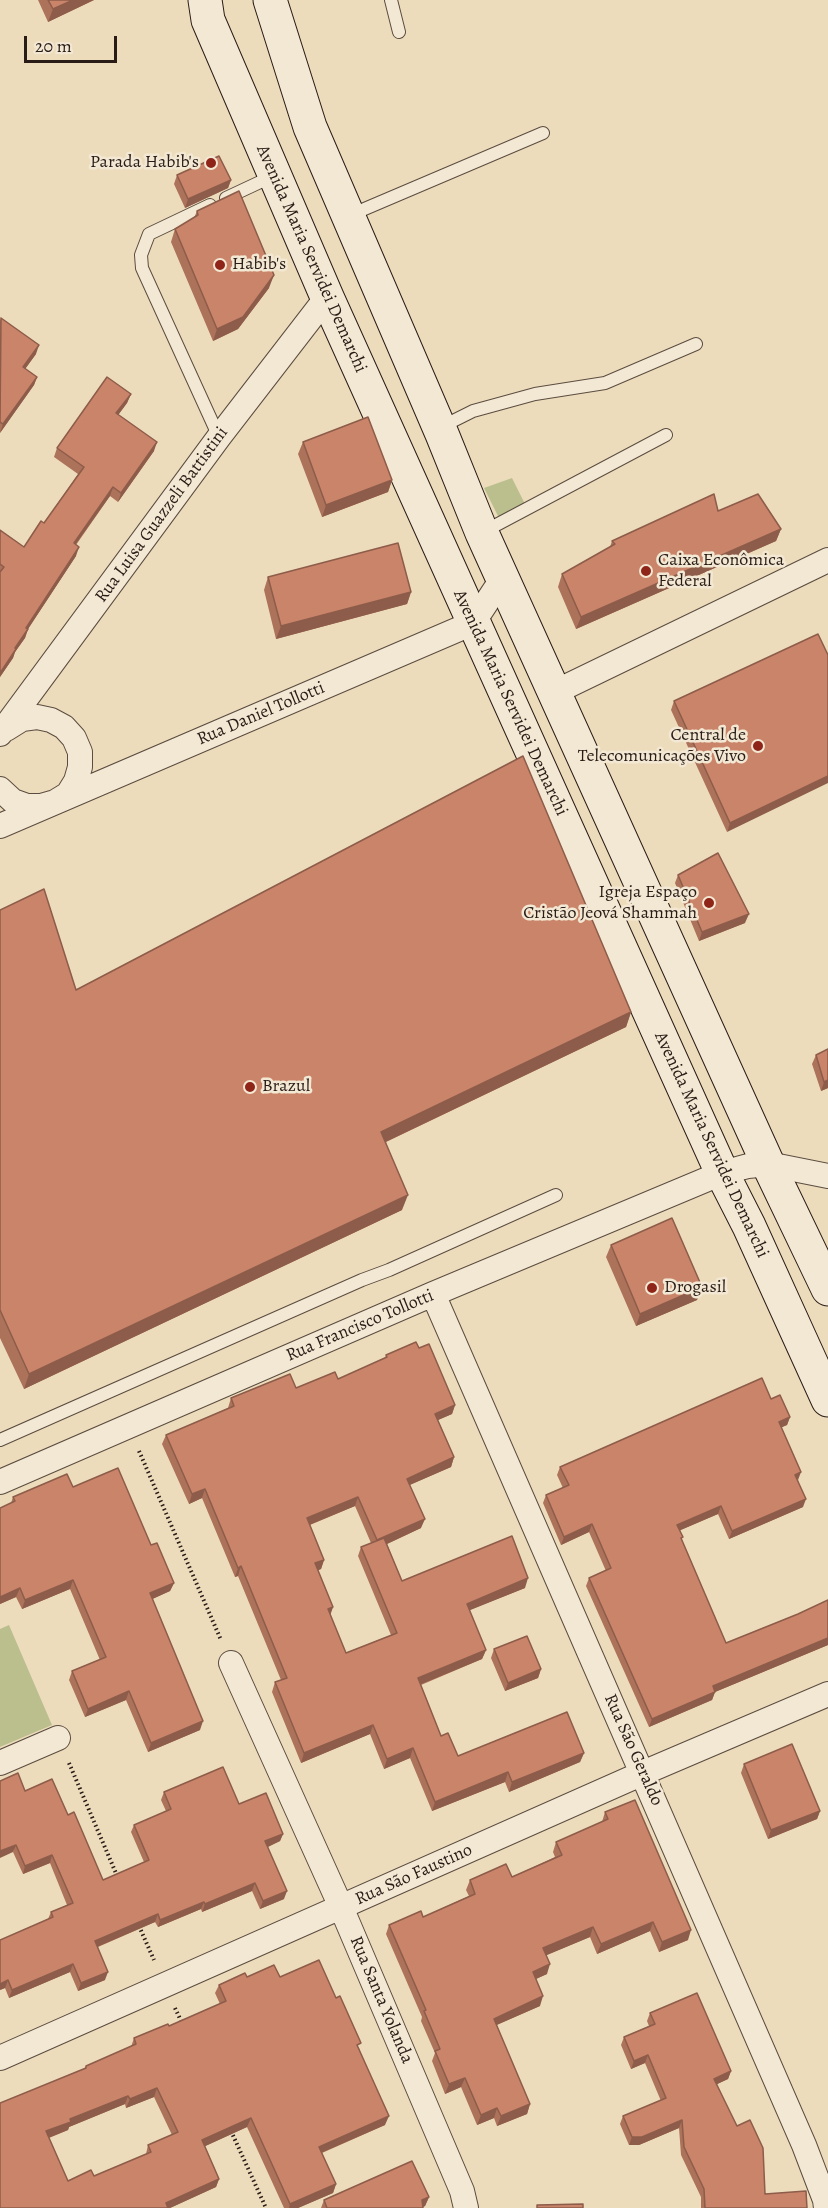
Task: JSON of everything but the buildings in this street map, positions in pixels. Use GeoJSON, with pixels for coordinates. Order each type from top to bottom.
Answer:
{"type":"FeatureCollection","features":[{"type":"Feature","properties":{"kind":"main road","name":"Avenida Maria Servidei Demarchi"},"geometry":{"type":"LineString","coordinates":[[205,0],[208,20],[327,297],[722,1173],[749,1226],[828,1400]]}},
{"type":"Feature","properties":{"kind":"main road"},"geometry":{"type":"LineString","coordinates":[[270,0],[310,127],[440,428],[482,533],[768,1164],[828,1289]]}},
{"type":"Feature","properties":{"kind":"street","name":"Rua Luisa Guazzeli Battistini"},"geometry":{"type":"LineString","coordinates":[[0,735],[219,437],[327,297]]}},
{"type":"Feature","properties":{"kind":"street"},"geometry":{"type":"LineString","coordinates":[[553,693],[828,560]]}},
{"type":"Feature","properties":{"kind":"street"},"geometry":{"type":"LineString","coordinates":[[473,623],[502,579]]}},
{"type":"Feature","properties":{"kind":"street","name":"Rua Daniel Tollotti"},"geometry":{"type":"LineString","coordinates":[[0,826],[473,623]]}},
{"type":"Feature","properties":{"kind":"street"},"geometry":{"type":"LineString","coordinates":[[0,735],[8,726],[22,719],[37,717],[51,720],[64,727],[74,738],[80,752],[80,767],[76,782],[68,794],[55,802],[41,806],[27,806],[13,801],[0,789]]}},
{"type":"Feature","properties":{"kind":"street"},"geometry":{"type":"LineString","coordinates":[[768,1164],[828,1176]]}},
{"type":"Feature","properties":{"kind":"street","name":"Rua Francisco Tollotti"},"geometry":{"type":"LineString","coordinates":[[0,1482],[433,1294],[722,1173],[748,1166],[768,1164]]}},
{"type":"Feature","properties":{"kind":"street","name":"Rua São Geraldo"},"geometry":{"type":"LineString","coordinates":[[433,1294],[804,2145],[826,2208]]}},
{"type":"Feature","properties":{"kind":"street","name":"Rua Santa Yolanda"},"geometry":{"type":"LineString","coordinates":[[231,1663],[341,1907],[457,2180],[466,2208]]}},
{"type":"Feature","properties":{"kind":"street","name":"Rua São Faustino"},"geometry":{"type":"LineString","coordinates":[[0,2058],[643,1773],[828,1694]]}},
{"type":"Feature","properties":{"kind":"street"},"geometry":{"type":"LineString","coordinates":[[0,1764],[58,1738]]}},
{"type":"Feature","properties":{"kind":"lane"},"geometry":{"type":"LineString","coordinates":[[391,0],[399,32]]}},
{"type":"Feature","properties":{"kind":"lane"},"geometry":{"type":"LineString","coordinates":[[348,216],[543,133]]}},
{"type":"Feature","properties":{"kind":"lane"},"geometry":{"type":"LineString","coordinates":[[219,437],[142,268],[141,255],[149,234],[274,176]]}},
{"type":"Feature","properties":{"kind":"lane"},"geometry":{"type":"LineString","coordinates":[[440,428],[473,411],[535,394],[604,382],[696,344]]}},
{"type":"Feature","properties":{"kind":"lane"},"geometry":{"type":"LineString","coordinates":[[482,533],[666,435]]}},
{"type":"Feature","properties":{"kind":"lane"},"geometry":{"type":"LineString","coordinates":[[0,1440],[556,1195]]}},
{"type":"Feature","properties":{"kind":"path"},"geometry":{"type":"LineString","coordinates":[[128,1426],[231,1663]]}},
{"type":"Feature","properties":{"kind":"green space"},"geometry":{"type":"Polygon","coordinates":[[[512,478],[526,506],[500,520],[484,488],[512,478]]]}},
{"type":"Feature","properties":{"kind":"green space"},"geometry":{"type":"Polygon","coordinates":[[[9,1625],[52,1725],[0,1747],[0,1629],[9,1625]]]}},
{"type":"Feature","properties":{"kind":"place","name":"Parada Habib's"},"geometry":{"type":"Point","coordinates":[211,163]}},
{"type":"Feature","properties":{"kind":"place","name":"Habib's"},"geometry":{"type":"Point","coordinates":[220,265]}},
{"type":"Feature","properties":{"kind":"place","name":"Caixa Econômica Federal"},"geometry":{"type":"Point","coordinates":[646,571]}},
{"type":"Feature","properties":{"kind":"place","name":"Central de Telecomunicações Vivo"},"geometry":{"type":"Point","coordinates":[758,746]}},
{"type":"Feature","properties":{"kind":"place","name":"Igreja Espaço Cristão Jeová Shammah"},"geometry":{"type":"Point","coordinates":[709,903]}},
{"type":"Feature","properties":{"kind":"place","name":"Brazul"},"geometry":{"type":"Point","coordinates":[250,1087]}},
{"type":"Feature","properties":{"kind":"place","name":"Drogasil"},"geometry":{"type":"Point","coordinates":[652,1288]}}]}
